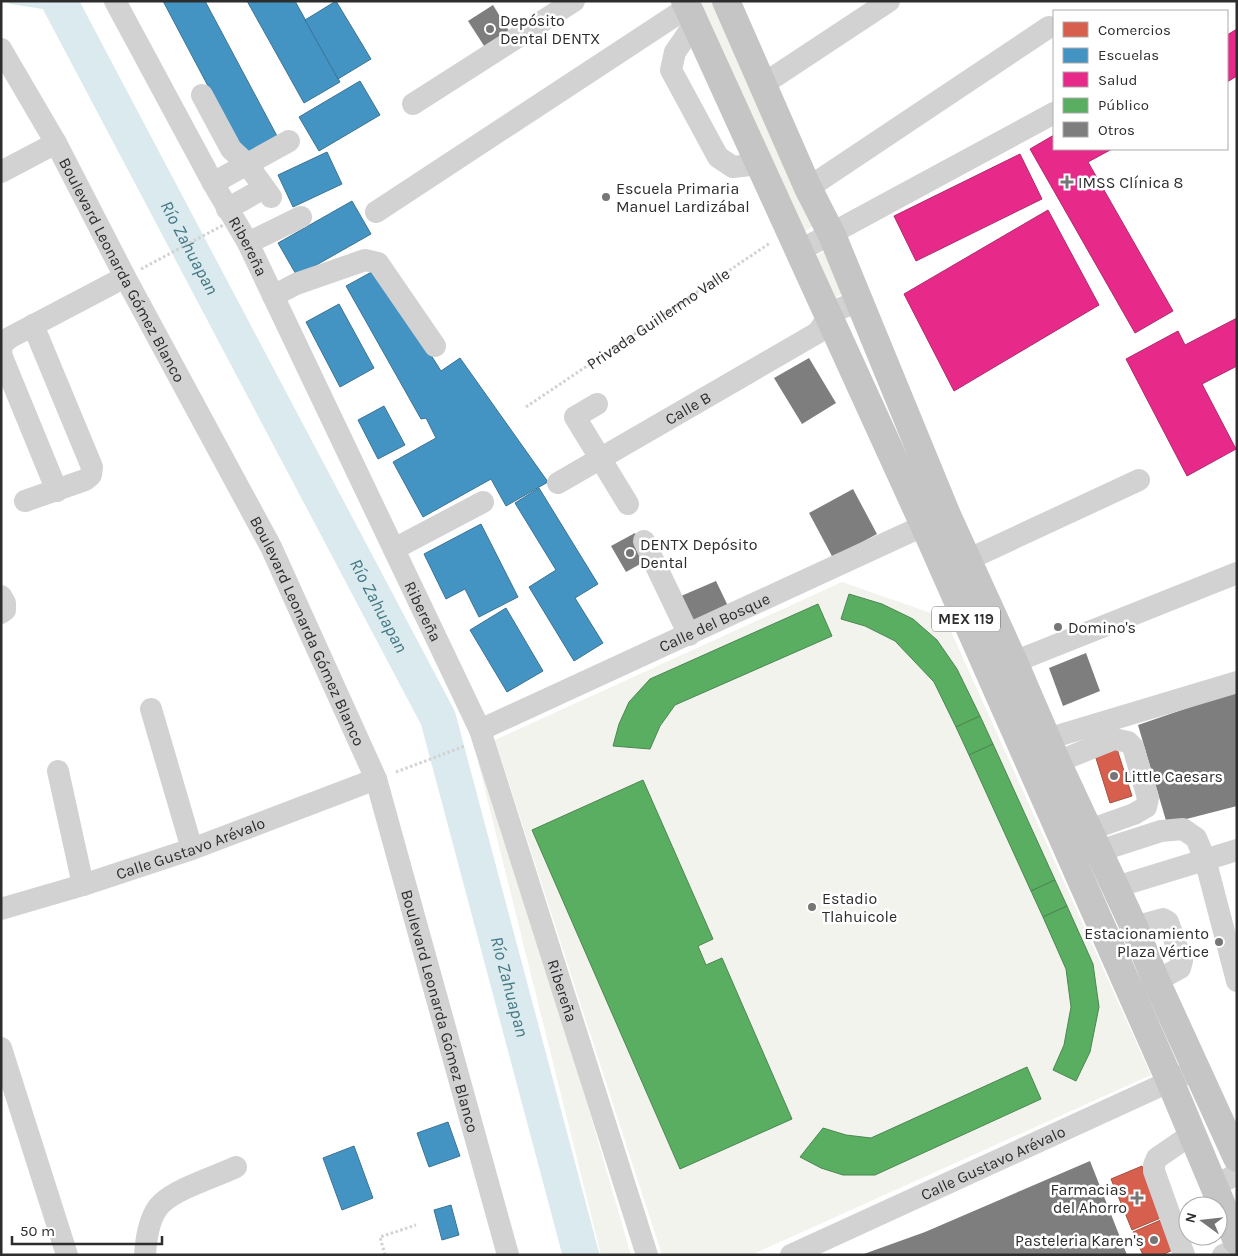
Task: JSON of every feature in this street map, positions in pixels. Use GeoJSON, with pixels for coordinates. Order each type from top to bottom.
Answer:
{"type":"FeatureCollection","features":[{"type":"Feature","properties":{"kind":"main road","name":"MEX 119"},"geometry":{"type":"LineString","coordinates":[[726,1],[808,188],[832,235],[862,309],[936,520],[1192,1134],[1228,1192],[1237,1241]]}},
{"type":"Feature","properties":{"kind":"main road","name":"MEX 119"},"geometry":{"type":"LineString","coordinates":[[689,10],[794,240],[828,327],[936,520],[967,560],[1237,1158]]}},
{"type":"Feature","properties":{"kind":"street","name":"Ribereña"},"geometry":{"type":"LineString","coordinates":[[116,1],[213,183],[226,219],[248,243],[480,730],[647,1255]]}},
{"type":"Feature","properties":{"kind":"street"},"geometry":{"type":"LineString","coordinates":[[413,104],[574,1]]}},
{"type":"Feature","properties":{"kind":"street"},"geometry":{"type":"LineString","coordinates":[[762,85],[889,1]]}},
{"type":"Feature","properties":{"kind":"street"},"geometry":{"type":"LineString","coordinates":[[689,10],[671,70],[718,158],[733,167],[759,164]]}},
{"type":"Feature","properties":{"kind":"street"},"geometry":{"type":"LineString","coordinates":[[376,212],[689,10]]}},
{"type":"Feature","properties":{"kind":"street"},"geometry":{"type":"LineString","coordinates":[[808,188],[1049,27]]}},
{"type":"Feature","properties":{"kind":"street","name":"Boulevard Leonarda Gómez Blanco"},"geometry":{"type":"LineString","coordinates":[[1,49],[133,273],[385,776],[508,1255]]}},
{"type":"Feature","properties":{"kind":"street"},"geometry":{"type":"LineString","coordinates":[[202,95],[231,149],[247,164],[268,192],[226,219]]}},
{"type":"Feature","properties":{"kind":"street"},"geometry":{"type":"LineString","coordinates":[[794,240],[832,235],[1053,114]]}},
{"type":"Feature","properties":{"kind":"street"},"geometry":{"type":"LineString","coordinates":[[213,183],[288,141]]}},
{"type":"Feature","properties":{"kind":"street"},"geometry":{"type":"LineString","coordinates":[[1,172],[56,143]]}},
{"type":"Feature","properties":{"kind":"street"},"geometry":{"type":"LineString","coordinates":[[248,243],[301,217]]}},
{"type":"Feature","properties":{"kind":"street"},"geometry":{"type":"LineString","coordinates":[[273,296],[296,284],[365,260],[378,263],[435,346]]}},
{"type":"Feature","properties":{"kind":"street"},"geometry":{"type":"LineString","coordinates":[[1,346],[9,338],[133,273]]}},
{"type":"Feature","properties":{"kind":"street","name":"Calle B"},"geometry":{"type":"LineString","coordinates":[[558,483],[828,327],[844,331],[854,327],[862,309]]}},
{"type":"Feature","properties":{"kind":"street"},"geometry":{"type":"LineString","coordinates":[[25,501],[85,480],[91,475],[92,467],[33,325]]}},
{"type":"Feature","properties":{"kind":"street"},"geometry":{"type":"LineString","coordinates":[[1,350],[2,357],[56,491]]}},
{"type":"Feature","properties":{"kind":"street"},"geometry":{"type":"LineString","coordinates":[[597,404],[575,417],[628,504]]}},
{"type":"Feature","properties":{"kind":"street"},"geometry":{"type":"LineString","coordinates":[[967,560],[1139,480]]}},
{"type":"Feature","properties":{"kind":"street"},"geometry":{"type":"LineString","coordinates":[[394,549],[482,502]]}},
{"type":"Feature","properties":{"kind":"street","name":"Calle del Bosque"},"geometry":{"type":"LineString","coordinates":[[480,730],[936,520]]}},
{"type":"Feature","properties":{"kind":"street"},"geometry":{"type":"LineString","coordinates":[[644,541],[689,635]]}},
{"type":"Feature","properties":{"kind":"street"},"geometry":{"type":"LineString","coordinates":[[1014,662],[1237,573]]}},
{"type":"Feature","properties":{"kind":"street"},"geometry":{"type":"LineString","coordinates":[[1,596],[5,602],[5,610],[1,613]]}},
{"type":"Feature","properties":{"kind":"street"},"geometry":{"type":"LineString","coordinates":[[1052,750],[1237,682]]}},
{"type":"Feature","properties":{"kind":"street"},"geometry":{"type":"LineString","coordinates":[[151,709],[192,849]]}},
{"type":"Feature","properties":{"kind":"street"},"geometry":{"type":"LineString","coordinates":[[1052,750],[1114,739],[1128,742],[1133,747],[1148,798],[1146,807],[1094,841]]}},
{"type":"Feature","properties":{"kind":"street"},"geometry":{"type":"LineString","coordinates":[[58,770],[83,884]]}},
{"type":"Feature","properties":{"kind":"street","name":"Calle Gustavo Arévalo"},"geometry":{"type":"LineString","coordinates":[[1,908],[192,849],[385,776]]}},
{"type":"Feature","properties":{"kind":"street"},"geometry":{"type":"LineString","coordinates":[[1094,841],[1184,829],[1196,838],[1205,859],[1237,981]]}},
{"type":"Feature","properties":{"kind":"street"},"geometry":{"type":"LineString","coordinates":[[1116,888],[1237,850]]}},
{"type":"Feature","properties":{"kind":"street"},"geometry":{"type":"LineString","coordinates":[[1,1048],[67,1255]]}},
{"type":"Feature","properties":{"kind":"street","name":"Calle Gustavo Arévalo"},"geometry":{"type":"LineString","coordinates":[[790,1255],[1196,1069]]}},
{"type":"Feature","properties":{"kind":"street"},"geometry":{"type":"LineString","coordinates":[[1184,1255],[1154,1171],[1154,1165],[1157,1158],[1192,1134]]}},
{"type":"Feature","properties":{"kind":"street"},"geometry":{"type":"LineString","coordinates":[[145,1255],[152,1217],[161,1204],[178,1193],[236,1167]]}},
{"type":"Feature","properties":{"kind":"street"},"geometry":{"type":"LineString","coordinates":[[1223,1255],[1237,1248]]}},
{"type":"Feature","properties":{"kind":"path"},"geometry":{"type":"LineString","coordinates":[[133,273],[226,219]]}},
{"type":"Feature","properties":{"kind":"path"},"geometry":{"type":"LineString","coordinates":[[226,219],[226,234]]}},
{"type":"Feature","properties":{"kind":"path","name":"Privada Guillermo Valle"},"geometry":{"type":"LineString","coordinates":[[526,408],[794,240]]}},
{"type":"Feature","properties":{"kind":"path"},"geometry":{"type":"LineString","coordinates":[[385,776],[463,747]]}},
{"type":"Feature","properties":{"kind":"path"},"geometry":{"type":"LineString","coordinates":[[385,1255],[380,1237],[416,1224]]}},
{"type":"Feature","properties":{"kind":"shaded area"},"geometry":{"type":"Polygon","coordinates":[[[695,1],[722,1],[818,223],[799,235],[695,1]]]}},
{"type":"Feature","properties":{"kind":"shaded area"},"geometry":{"type":"Polygon","coordinates":[[[829,249],[847,291],[828,302],[809,259],[829,249]]]}},
{"type":"Feature","properties":{"kind":"shaded area","name":"Estadio Tlahuicole"},"geometry":{"type":"Polygon","coordinates":[[[842,582],[945,618],[1151,1075],[751,1255],[662,1255],[495,740],[842,582]]]}},
{"type":"Feature","properties":{"kind":"shaded area"},"geometry":{"type":"Polygon","coordinates":[[[476,754],[535,924],[631,1255],[601,1255],[476,754]]]}},
{"type":"Feature","properties":{"kind":"building: Comercios","name":"Little Caesars"},"geometry":{"type":"Polygon","coordinates":[[[1117,749],[1132,796],[1110,803],[1095,755],[1117,749]]]}},
{"type":"Feature","properties":{"kind":"building: Comercios","name":"Farmacias del Ahorro"},"geometry":{"type":"Polygon","coordinates":[[[1142,1166],[1163,1217],[1132,1230],[1111,1179],[1142,1166]]]}},
{"type":"Feature","properties":{"kind":"building: Comercios","name":"Pasteleria Karen's"},"geometry":{"type":"Polygon","coordinates":[[[1163,1219],[1175,1249],[1162,1255],[1143,1255],[1133,1232],[1163,1219]]]}},
{"type":"Feature","properties":{"kind":"building: Escuelas"},"geometry":{"type":"Polygon","coordinates":[[[163,1],[205,1],[277,136],[244,154],[163,1]]]}},
{"type":"Feature","properties":{"kind":"building: Escuelas"},"geometry":{"type":"Polygon","coordinates":[[[247,1],[295,1],[340,82],[304,103],[247,1]]]}},
{"type":"Feature","properties":{"kind":"building: Escuelas"},"geometry":{"type":"Polygon","coordinates":[[[336,1],[371,59],[338,79],[305,20],[336,1]]]}},
{"type":"Feature","properties":{"kind":"building: Escuelas"},"geometry":{"type":"Polygon","coordinates":[[[360,81],[380,115],[319,151],[299,117],[360,81]]]}},
{"type":"Feature","properties":{"kind":"building: Escuelas"},"geometry":{"type":"Polygon","coordinates":[[[327,152],[342,184],[293,207],[278,175],[327,152]]]}},
{"type":"Feature","properties":{"kind":"building: Escuelas"},"geometry":{"type":"Polygon","coordinates":[[[352,201],[371,234],[297,276],[278,243],[352,201]]]}},
{"type":"Feature","properties":{"kind":"building: Escuelas"},"geometry":{"type":"Polygon","coordinates":[[[377,269],[441,371],[460,358],[548,482],[506,506],[491,479],[423,517],[393,462],[436,438],[426,418],[421,419],[346,286],[377,269]]]}},
{"type":"Feature","properties":{"kind":"building: Escuelas"},"geometry":{"type":"Polygon","coordinates":[[[339,304],[374,368],[340,387],[306,322],[339,304]]]}},
{"type":"Feature","properties":{"kind":"building: Escuelas"},"geometry":{"type":"Polygon","coordinates":[[[384,406],[405,445],[378,459],[358,420],[384,406]]]}},
{"type":"Feature","properties":{"kind":"building: Escuelas"},"geometry":{"type":"Polygon","coordinates":[[[539,488],[598,584],[575,598],[603,643],[574,661],[529,587],[556,570],[515,503],[539,488]]]}},
{"type":"Feature","properties":{"kind":"building: Escuelas"},"geometry":{"type":"Polygon","coordinates":[[[481,524],[518,597],[479,617],[465,589],[446,599],[424,554],[481,524]]]}},
{"type":"Feature","properties":{"kind":"building: Escuelas"},"geometry":{"type":"Polygon","coordinates":[[[506,608],[543,671],[507,692],[470,630],[506,608]]]}},
{"type":"Feature","properties":{"kind":"building: Escuelas"},"geometry":{"type":"Polygon","coordinates":[[[448,1122],[460,1156],[429,1167],[417,1133],[448,1122]]]}},
{"type":"Feature","properties":{"kind":"building: Escuelas"},"geometry":{"type":"Polygon","coordinates":[[[354,1146],[373,1198],[342,1210],[323,1158],[354,1146]]]}},
{"type":"Feature","properties":{"kind":"building: Escuelas"},"geometry":{"type":"Polygon","coordinates":[[[451,1205],[459,1235],[442,1240],[434,1210],[451,1205]]]}},
{"type":"Feature","properties":{"kind":"building: Salud"},"geometry":{"type":"Polygon","coordinates":[[[1237,29],[1237,76],[1228,81],[1228,34],[1237,29]]]}},
{"type":"Feature","properties":{"kind":"building: Salud"},"geometry":{"type":"Polygon","coordinates":[[[1053,136],[1053,150],[1110,150],[1088,162],[1173,311],[1135,333],[1030,149],[1053,136]]]}},
{"type":"Feature","properties":{"kind":"building: Salud"},"geometry":{"type":"Polygon","coordinates":[[[1020,154],[1042,199],[916,261],[894,216],[1020,154]]]}},
{"type":"Feature","properties":{"kind":"building: Salud"},"geometry":{"type":"Polygon","coordinates":[[[1048,210],[1099,305],[954,391],[904,294],[1048,210]]]}},
{"type":"Feature","properties":{"kind":"building: Salud"},"geometry":{"type":"Polygon","coordinates":[[[1237,318],[1237,366],[1202,384],[1236,449],[1187,476],[1126,359],[1178,331],[1185,345],[1237,318]]]}},
{"type":"Feature","properties":{"kind":"building: Público"},"geometry":{"type":"Polygon","coordinates":[[[849,594],[882,604],[913,619],[937,640],[957,669],[980,716],[956,727],[934,682],[895,641],[865,626],[841,619],[849,594]]]}},
{"type":"Feature","properties":{"kind":"building: Público"},"geometry":{"type":"Polygon","coordinates":[[[818,604],[832,636],[675,705],[660,726],[650,749],[613,746],[619,724],[629,702],[650,679],[818,604]]]}},
{"type":"Feature","properties":{"kind":"building: Público"},"geometry":{"type":"Polygon","coordinates":[[[980,716],[993,744],[969,755],[956,727],[980,716]]]}},
{"type":"Feature","properties":{"kind":"building: Público"},"geometry":{"type":"Polygon","coordinates":[[[993,744],[1055,880],[1031,891],[969,755],[993,744]]]}},
{"type":"Feature","properties":{"kind":"building: Público"},"geometry":{"type":"Polygon","coordinates":[[[643,780],[713,939],[698,946],[706,965],[722,958],[792,1119],[680,1169],[532,830],[643,780]]]}},
{"type":"Feature","properties":{"kind":"building: Público"},"geometry":{"type":"Polygon","coordinates":[[[1055,880],[1067,906],[1043,917],[1031,891],[1055,880]]]}},
{"type":"Feature","properties":{"kind":"building: Público"},"geometry":{"type":"Polygon","coordinates":[[[1067,906],[1093,964],[1099,1007],[1090,1052],[1076,1081],[1053,1070],[1064,1045],[1071,1007],[1066,969],[1043,917],[1067,906]]]}},
{"type":"Feature","properties":{"kind":"building: Público"},"geometry":{"type":"Polygon","coordinates":[[[1027,1067],[1041,1099],[875,1175],[843,1175],[821,1168],[800,1157],[823,1128],[846,1135],[871,1138],[1027,1067]]]}},
{"type":"Feature","properties":{"kind":"building: Otros","name":"Depósito Dental DENTX"},"geometry":{"type":"Polygon","coordinates":[[[493,5],[512,36],[488,52],[468,21],[493,5]]]}},
{"type":"Feature","properties":{"kind":"building: Otros"},"geometry":{"type":"Polygon","coordinates":[[[809,358],[836,403],[802,424],[774,378],[809,358]]]}},
{"type":"Feature","properties":{"kind":"building: Otros"},"geometry":{"type":"Polygon","coordinates":[[[853,489],[877,534],[833,558],[809,513],[853,489]]]}},
{"type":"Feature","properties":{"kind":"building: Otros","name":"DENTX Depósito Dental"},"geometry":{"type":"Polygon","coordinates":[[[635,533],[649,559],[626,572],[611,546],[635,533]]]}},
{"type":"Feature","properties":{"kind":"building: Otros"},"geometry":{"type":"Polygon","coordinates":[[[716,581],[728,606],[693,622],[681,596],[716,581]]]}},
{"type":"Feature","properties":{"kind":"building: Otros"},"geometry":{"type":"Polygon","coordinates":[[[1086,653],[1100,691],[1063,706],[1049,668],[1086,653]]]}},
{"type":"Feature","properties":{"kind":"building: Otros"},"geometry":{"type":"Polygon","coordinates":[[[1237,691],[1237,806],[1167,824],[1138,725],[1237,691]]]}},
{"type":"Feature","properties":{"kind":"building: Otros"},"geometry":{"type":"Polygon","coordinates":[[[1090,1161],[1127,1255],[861,1255],[925,1232],[1090,1161]]]}},
{"type":"Feature","properties":{"kind":"waterway"},"geometry":{"type":"LineString","coordinates":[[11,1],[63,9]]}},
{"type":"Feature","properties":{"kind":"waterway","name":"Río Zahuapan"},"geometry":{"type":"LineString","coordinates":[[59,1],[438,718],[581,1255]]}},
{"type":"Feature","properties":{"kind":"place","name":"Depósito Dental DENTX"},"geometry":{"type":"Point","coordinates":[490,29]}},
{"type":"Feature","properties":{"kind":"place","name":"IMSS Clínica 8"},"geometry":{"type":"Point","coordinates":[1067,182]}},
{"type":"Feature","properties":{"kind":"place","name":"Escuela Primaria Manuel Lardizábal"},"geometry":{"type":"Point","coordinates":[606,197]}},
{"type":"Feature","properties":{"kind":"place","name":"DENTX Depósito Dental"},"geometry":{"type":"Point","coordinates":[630,553]}},
{"type":"Feature","properties":{"kind":"place","name":"Domino's"},"geometry":{"type":"Point","coordinates":[1058,627]}},
{"type":"Feature","properties":{"kind":"place","name":"Little Caesars"},"geometry":{"type":"Point","coordinates":[1114,776]}},
{"type":"Feature","properties":{"kind":"place","name":"Estadio Tlahuicole"},"geometry":{"type":"Point","coordinates":[812,907]}},
{"type":"Feature","properties":{"kind":"place","name":"Estacionamiento Plaza Vértice"},"geometry":{"type":"Point","coordinates":[1219,942]}},
{"type":"Feature","properties":{"kind":"place","name":"Farmacias del Ahorro"},"geometry":{"type":"Point","coordinates":[1137,1198]}},
{"type":"Feature","properties":{"kind":"place","name":"Pasteleria Karen's"},"geometry":{"type":"Point","coordinates":[1154,1240]}}]}
